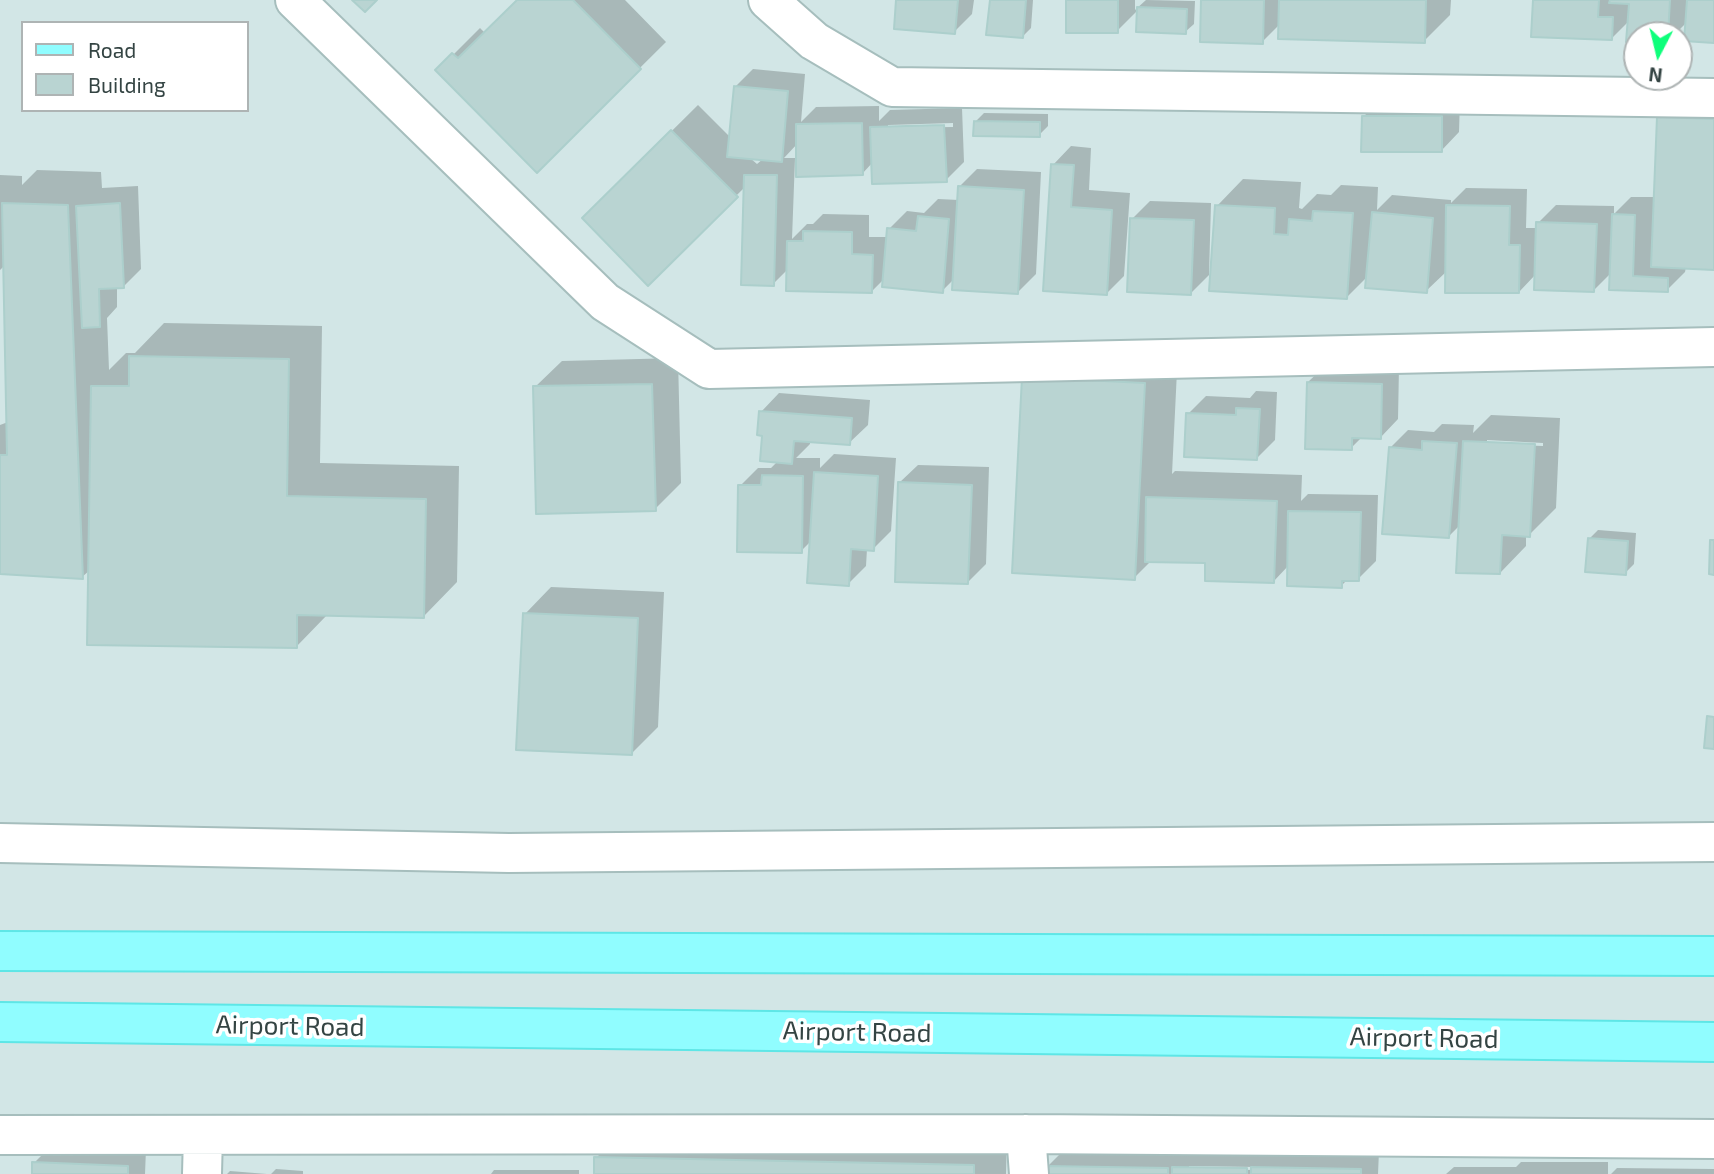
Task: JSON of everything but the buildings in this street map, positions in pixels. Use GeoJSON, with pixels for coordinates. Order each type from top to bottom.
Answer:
{"type":"FeatureCollection","features":[{"type":"Feature","properties":{"kind":"main road"},"geometry":{"type":"LineString","coordinates":[[0,951],[1714,956]]}},
{"type":"Feature","properties":{"kind":"main road","name":"Airport Road"},"geometry":{"type":"LineString","coordinates":[[0,1022],[1714,1042]]}},
{"type":"Feature","properties":{"kind":"street"},"geometry":{"type":"LineString","coordinates":[[295,0],[605,302],[709,369],[1714,347]]}},
{"type":"Feature","properties":{"kind":"street"},"geometry":{"type":"LineString","coordinates":[[768,0],[814,41],[892,88],[1714,98]]}},
{"type":"Feature","properties":{"kind":"street"},"geometry":{"type":"LineString","coordinates":[[0,844],[509,853],[1714,842]]}},
{"type":"Feature","properties":{"kind":"street"},"geometry":{"type":"LineString","coordinates":[[1026,1133],[1030,1174]]}},
{"type":"Feature","properties":{"kind":"street"},"geometry":{"type":"LineString","coordinates":[[0,1135],[1026,1133],[1714,1139]]}},
{"type":"Feature","properties":{"kind":"street"},"geometry":{"type":"LineString","coordinates":[[202,1174],[203,1135]]}},
{"type":"Feature","properties":{"kind":"shaded area"},"geometry":{"type":"Polygon","coordinates":[[[0,0],[1714,0],[1714,1174],[0,1174],[0,0]]]}}]}
